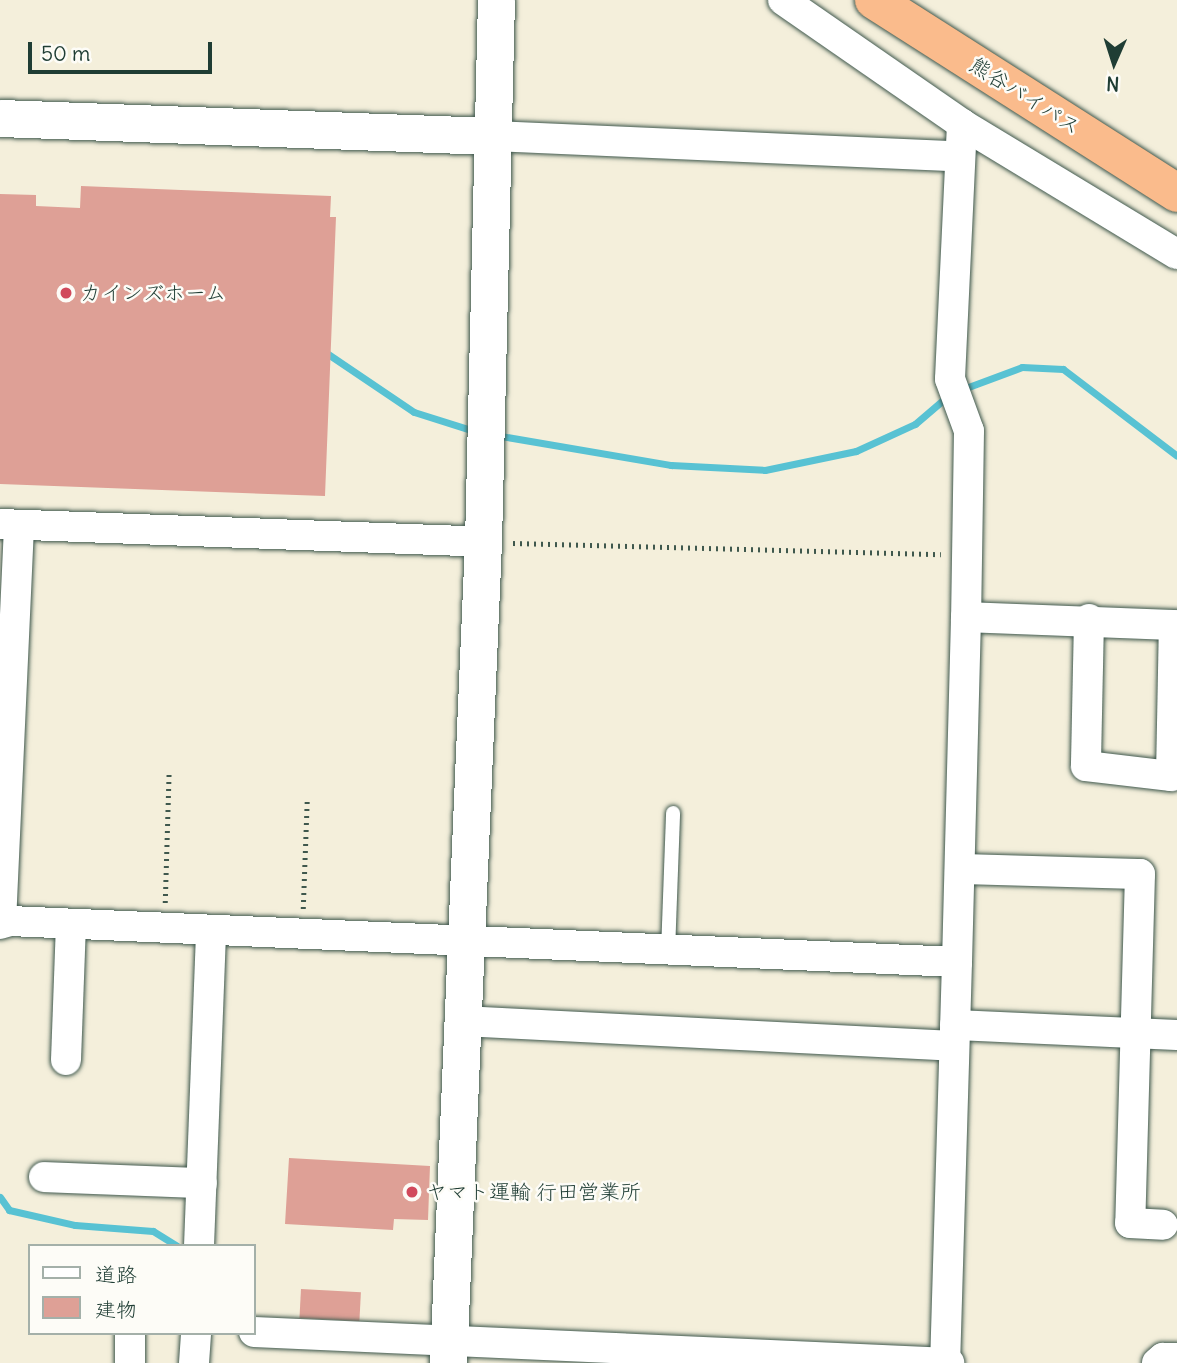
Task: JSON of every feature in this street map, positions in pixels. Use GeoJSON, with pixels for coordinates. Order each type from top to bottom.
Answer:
{"type":"FeatureCollection","features":[{"type":"Feature","properties":{"kind":"highway","name":"熊谷バイパス"},"geometry":{"type":"LineString","coordinates":[[874,0],[1177,193]]}},
{"type":"Feature","properties":{"kind":"street"},"geometry":{"type":"LineString","coordinates":[[449,1353],[464,941],[483,542],[496,0]]}},
{"type":"Feature","properties":{"kind":"street"},"geometry":{"type":"LineString","coordinates":[[783,0],[962,124],[1177,254]]}},
{"type":"Feature","properties":{"kind":"street"},"geometry":{"type":"LineString","coordinates":[[0,118],[957,156]]}},
{"type":"Feature","properties":{"kind":"street"},"geometry":{"type":"LineString","coordinates":[[256,1332],[449,1353],[946,1363],[969,431],[950,379],[957,156],[962,124]]}},
{"type":"Feature","properties":{"kind":"street"},"geometry":{"type":"LineString","coordinates":[[483,542],[9,524],[0,924],[71,924],[668,953],[957,962]]}},
{"type":"Feature","properties":{"kind":"street"},"geometry":{"type":"LineString","coordinates":[[966,617],[1089,620],[1176,625],[1171,776],[1086,766],[1089,620]]}},
{"type":"Feature","properties":{"kind":"street"},"geometry":{"type":"LineString","coordinates":[[960,869],[1140,874],[1138,1033],[1130,1223],[1164,1225]]}},
{"type":"Feature","properties":{"kind":"street"},"geometry":{"type":"LineString","coordinates":[[66,1060],[71,924]]}},
{"type":"Feature","properties":{"kind":"street"},"geometry":{"type":"LineString","coordinates":[[200,1244],[211,930]]}},
{"type":"Feature","properties":{"kind":"street"},"geometry":{"type":"LineString","coordinates":[[462,1021],[954,1035],[1177,1035]]}},
{"type":"Feature","properties":{"kind":"street"},"geometry":{"type":"LineString","coordinates":[[44,1177],[202,1183]]}},
{"type":"Feature","properties":{"kind":"street"},"geometry":{"type":"LineString","coordinates":[[130,1335],[130,1363]]}},
{"type":"Feature","properties":{"kind":"street"},"geometry":{"type":"LineString","coordinates":[[194,1363],[196,1335]]}},
{"type":"Feature","properties":{"kind":"street"},"geometry":{"type":"LineString","coordinates":[[1157,1363],[1164,1358],[1177,1358]]}},
{"type":"Feature","properties":{"kind":"lane"},"geometry":{"type":"LineString","coordinates":[[668,953],[673,813]]}},
{"type":"Feature","properties":{"kind":"path"},"geometry":{"type":"LineString","coordinates":[[483,542],[967,555]]}},
{"type":"Feature","properties":{"kind":"path"},"geometry":{"type":"LineString","coordinates":[[164,928],[169,770]]}},
{"type":"Feature","properties":{"kind":"path"},"geometry":{"type":"LineString","coordinates":[[302,934],[307,799]]}},
{"type":"Feature","properties":{"kind":"building"},"geometry":{"type":"Polygon","coordinates":[[[81,186],[331,196],[330,217],[336,217],[325,496],[0,484],[0,194],[36,195],[36,206],[80,208],[81,186]]]}},
{"type":"Feature","properties":{"kind":"building"},"geometry":{"type":"Polygon","coordinates":[[[289,1158],[430,1166],[428,1220],[394,1219],[393,1230],[285,1224],[289,1158]]]}},
{"type":"Feature","properties":{"kind":"building"},"geometry":{"type":"Polygon","coordinates":[[[301,1289],[361,1292],[359,1321],[299,1318],[301,1289]]]}},
{"type":"Feature","properties":{"kind":"waterway"},"geometry":{"type":"LineString","coordinates":[[325,352],[414,412],[477,432]]}},
{"type":"Feature","properties":{"kind":"waterway"},"geometry":{"type":"LineString","coordinates":[[963,389],[1022,367],[1063,369],[1177,456]]}},
{"type":"Feature","properties":{"kind":"waterway"},"geometry":{"type":"LineString","coordinates":[[495,435],[671,465],[765,470],[856,451],[915,424],[949,395]]}},
{"type":"Feature","properties":{"kind":"waterway"},"geometry":{"type":"LineString","coordinates":[[0,1197],[9,1210],[75,1225],[153,1231],[174,1244]]}},
{"type":"Feature","properties":{"kind":"place","name":"カインズホーム"},"geometry":{"type":"Point","coordinates":[66,293]}},
{"type":"Feature","properties":{"kind":"place","name":"ヤマト運輸 行田営業所"},"geometry":{"type":"Point","coordinates":[412,1192]}}]}
